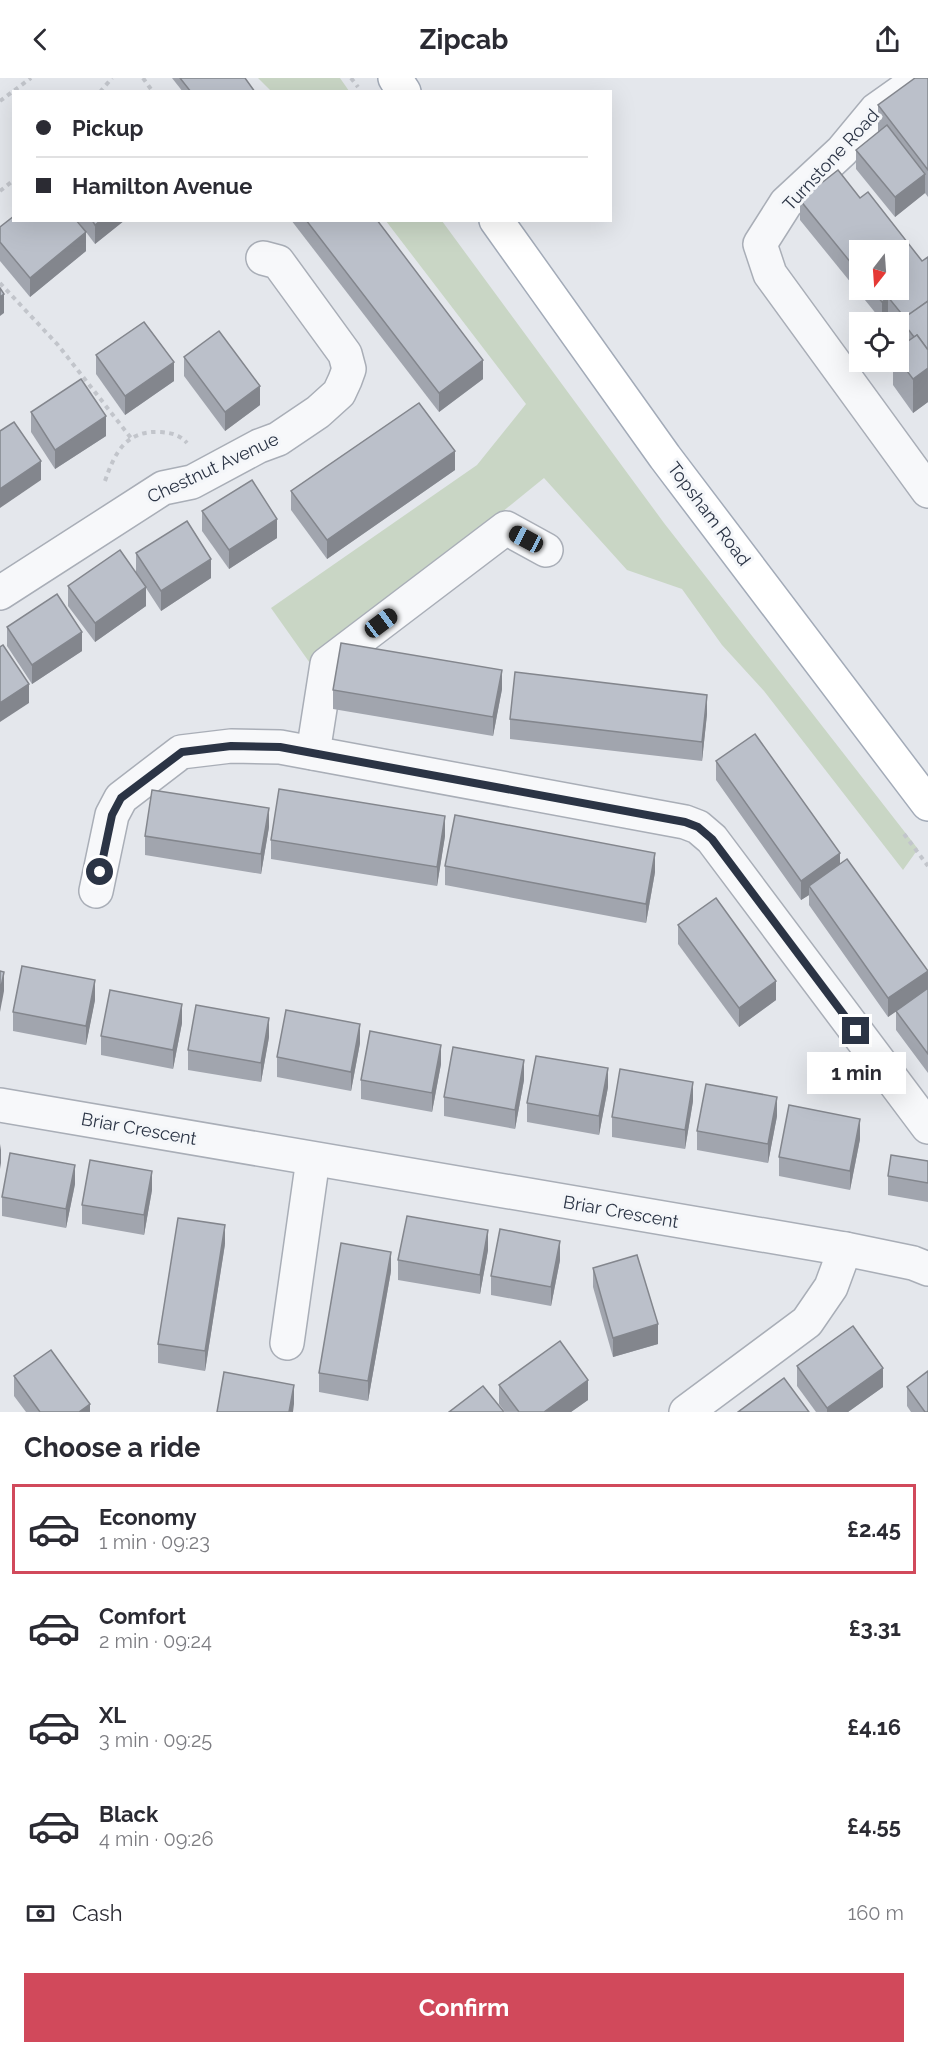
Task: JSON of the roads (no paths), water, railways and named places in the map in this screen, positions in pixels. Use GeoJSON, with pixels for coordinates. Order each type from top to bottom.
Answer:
{"type":"FeatureCollection","features":[{"type":"Feature","properties":{"kind":"main road","name":"Topsham Road"},"geometry":{"type":"LineString","coordinates":[[497,222],[665,457],[928,804]]}},
{"type":"Feature","properties":{"kind":"street","name":"Turnstone Road"},"geometry":{"type":"LineString","coordinates":[[921,78],[876,110],[842,151],[786,203],[760,244],[770,274],[928,491]]}},
{"type":"Feature","properties":{"kind":"street","name":"Chestnut Avenue"},"geometry":{"type":"LineString","coordinates":[[0,593],[163,488],[192,482],[259,446],[279,439],[318,412],[339,393],[350,369],[345,354],[278,262],[263,258]]}},
{"type":"Feature","properties":{"kind":"street"},"geometry":{"type":"LineString","coordinates":[[314,753],[327,664],[506,528],[546,550]]}},
{"type":"Feature","properties":{"kind":"street"},"geometry":{"type":"LineString","coordinates":[[96,891],[112,815],[121,798],[182,752],[231,746],[280,747],[685,822],[698,827],[712,839],[928,1127]]}},
{"type":"Feature","properties":{"kind":"street","name":"Briar Crescent"},"geometry":{"type":"LineString","coordinates":[[0,1105],[845,1249],[913,1263],[928,1269]]}},
{"type":"Feature","properties":{"kind":"street"},"geometry":{"type":"LineString","coordinates":[[287,1343],[313,1159]]}},
{"type":"Feature","properties":{"kind":"street"},"geometry":{"type":"LineString","coordinates":[[686,1412],[807,1322],[831,1287],[845,1249]]}}]}
